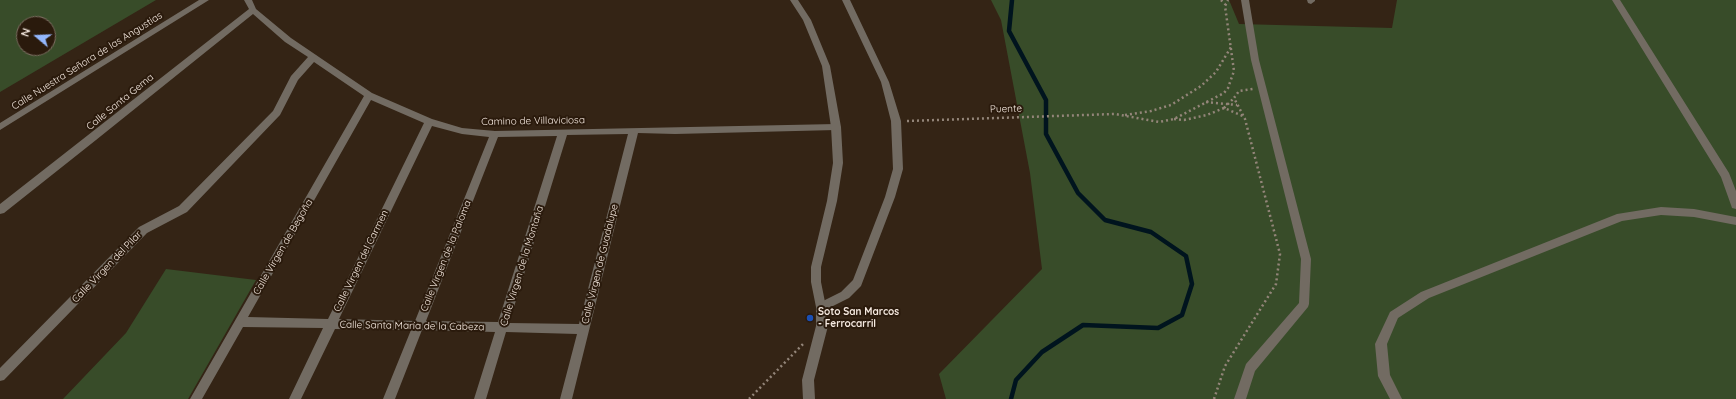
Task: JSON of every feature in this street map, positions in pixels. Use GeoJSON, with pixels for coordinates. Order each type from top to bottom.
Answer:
{"type":"FeatureCollection","features":[{"type":"Feature","properties":{"kind":"street","name":"Calle Nuestra Señora de las Angustias"},"geometry":{"type":"LineString","coordinates":[[0,128],[205,0]]}},
{"type":"Feature","properties":{"kind":"street","name":"Camino de Villaviciosa"},"geometry":{"type":"LineString","coordinates":[[248,0],[252,10],[288,40],[312,58],[369,95],[429,122],[462,131],[495,134],[836,127]]}},
{"type":"Feature","properties":{"kind":"street"},"geometry":{"type":"LineString","coordinates":[[794,0],[807,20],[826,66],[836,127],[838,163],[832,201],[816,266],[816,282],[822,318],[821,331],[808,380],[809,399]]}},
{"type":"Feature","properties":{"kind":"street"},"geometry":{"type":"LineString","coordinates":[[821,307],[845,296],[857,283],[890,197],[898,170],[896,121],[885,82],[846,0]]}},
{"type":"Feature","properties":{"kind":"street"},"geometry":{"type":"LineString","coordinates":[[1240,399],[1250,368],[1304,304],[1306,259],[1255,60],[1245,0]]}},
{"type":"Feature","properties":{"kind":"street"},"geometry":{"type":"LineString","coordinates":[[1616,0],[1726,176],[1736,205]]}},
{"type":"Feature","properties":{"kind":"street","name":"Calle Santa Gema"},"geometry":{"type":"LineString","coordinates":[[0,210],[93,138],[252,10]]}},
{"type":"Feature","properties":{"kind":"street","name":"Calle Virgen del Pilar"},"geometry":{"type":"LineString","coordinates":[[0,376],[142,230],[184,209],[189,204],[277,113],[294,78],[312,58]]}},
{"type":"Feature","properties":{"kind":"street","name":"Calle Virgen de Begoña"},"geometry":{"type":"LineString","coordinates":[[196,399],[369,95]]}},
{"type":"Feature","properties":{"kind":"street","name":"Calle Virgen del Carmen"},"geometry":{"type":"LineString","coordinates":[[294,399],[429,122]]}},
{"type":"Feature","properties":{"kind":"street","name":"Calle Virgen de Guadalupe"},"geometry":{"type":"LineString","coordinates":[[566,399],[634,130]]}},
{"type":"Feature","properties":{"kind":"street","name":"Calle Virgen de la Montaña"},"geometry":{"type":"LineString","coordinates":[[480,399],[563,132]]}},
{"type":"Feature","properties":{"kind":"street","name":"Calle Virgen de la Paloma"},"geometry":{"type":"LineString","coordinates":[[389,399],[495,134]]}},
{"type":"Feature","properties":{"kind":"street"},"geometry":{"type":"LineString","coordinates":[[1396,399],[1384,376],[1381,344],[1394,315],[1424,295],[1621,217],[1660,212],[1694,213],[1736,221]]}},
{"type":"Feature","properties":{"kind":"street","name":"Calle Santa María de la Cabeza"},"geometry":{"type":"LineString","coordinates":[[241,322],[584,329]]}},
{"type":"Feature","properties":{"kind":"path"},"geometry":{"type":"LineString","coordinates":[[1221,0],[1226,5]]}},
{"type":"Feature","properties":{"kind":"path"},"geometry":{"type":"LineString","coordinates":[[1174,119],[1224,93],[1228,88],[1234,71],[1226,5],[1228,0]]}},
{"type":"Feature","properties":{"kind":"path"},"geometry":{"type":"LineString","coordinates":[[1122,115],[1151,111],[1171,105],[1183,98],[1201,86],[1216,72],[1231,46]]}},
{"type":"Feature","properties":{"kind":"path"},"geometry":{"type":"LineString","coordinates":[[1122,115],[1159,122],[1207,116],[1224,108],[1239,91],[1244,89],[1262,88]]}},
{"type":"Feature","properties":{"kind":"path"},"geometry":{"type":"LineString","coordinates":[[1214,399],[1225,366],[1276,284],[1280,254],[1243,116],[1234,98]]}},
{"type":"Feature","properties":{"kind":"path"},"geometry":{"type":"LineString","coordinates":[[1205,102],[1238,105]]}},
{"type":"Feature","properties":{"kind":"path"},"geometry":{"type":"LineString","coordinates":[[1224,108],[1243,116]]}},
{"type":"Feature","properties":{"kind":"path","name":"Puente"},"geometry":{"type":"LineString","coordinates":[[906,121],[1122,115]]}},
{"type":"Feature","properties":{"kind":"path"},"geometry":{"type":"LineString","coordinates":[[749,399],[807,340]]}},
{"type":"Feature","properties":{"kind":"green space"},"geometry":{"type":"Polygon","coordinates":[[[0,0],[156,0],[0,92],[0,0]]]}},
{"type":"Feature","properties":{"kind":"green space"},"geometry":{"type":"Polygon","coordinates":[[[991,0],[1229,0],[1239,24],[1392,28],[1397,0],[1736,0],[1736,399],[946,399],[939,374],[1042,269],[1030,173],[1001,20],[991,0]]]}},
{"type":"Feature","properties":{"kind":"green space"},"geometry":{"type":"Polygon","coordinates":[[[166,269],[256,280],[188,399],[63,399],[126,333],[166,269]]]}},
{"type":"Feature","properties":{"kind":"waterway"},"geometry":{"type":"LineString","coordinates":[[1011,399],[1016,380],[1042,352],[1083,325],[1158,328],[1182,315],[1192,284],[1186,256],[1151,232],[1105,220],[1078,193],[1046,134],[1046,100],[1009,31],[1012,0]]}},
{"type":"Feature","properties":{"kind":"place","name":"Soto San Marcos - Ferrocarril"},"geometry":{"type":"Point","coordinates":[810,318]}}]}
